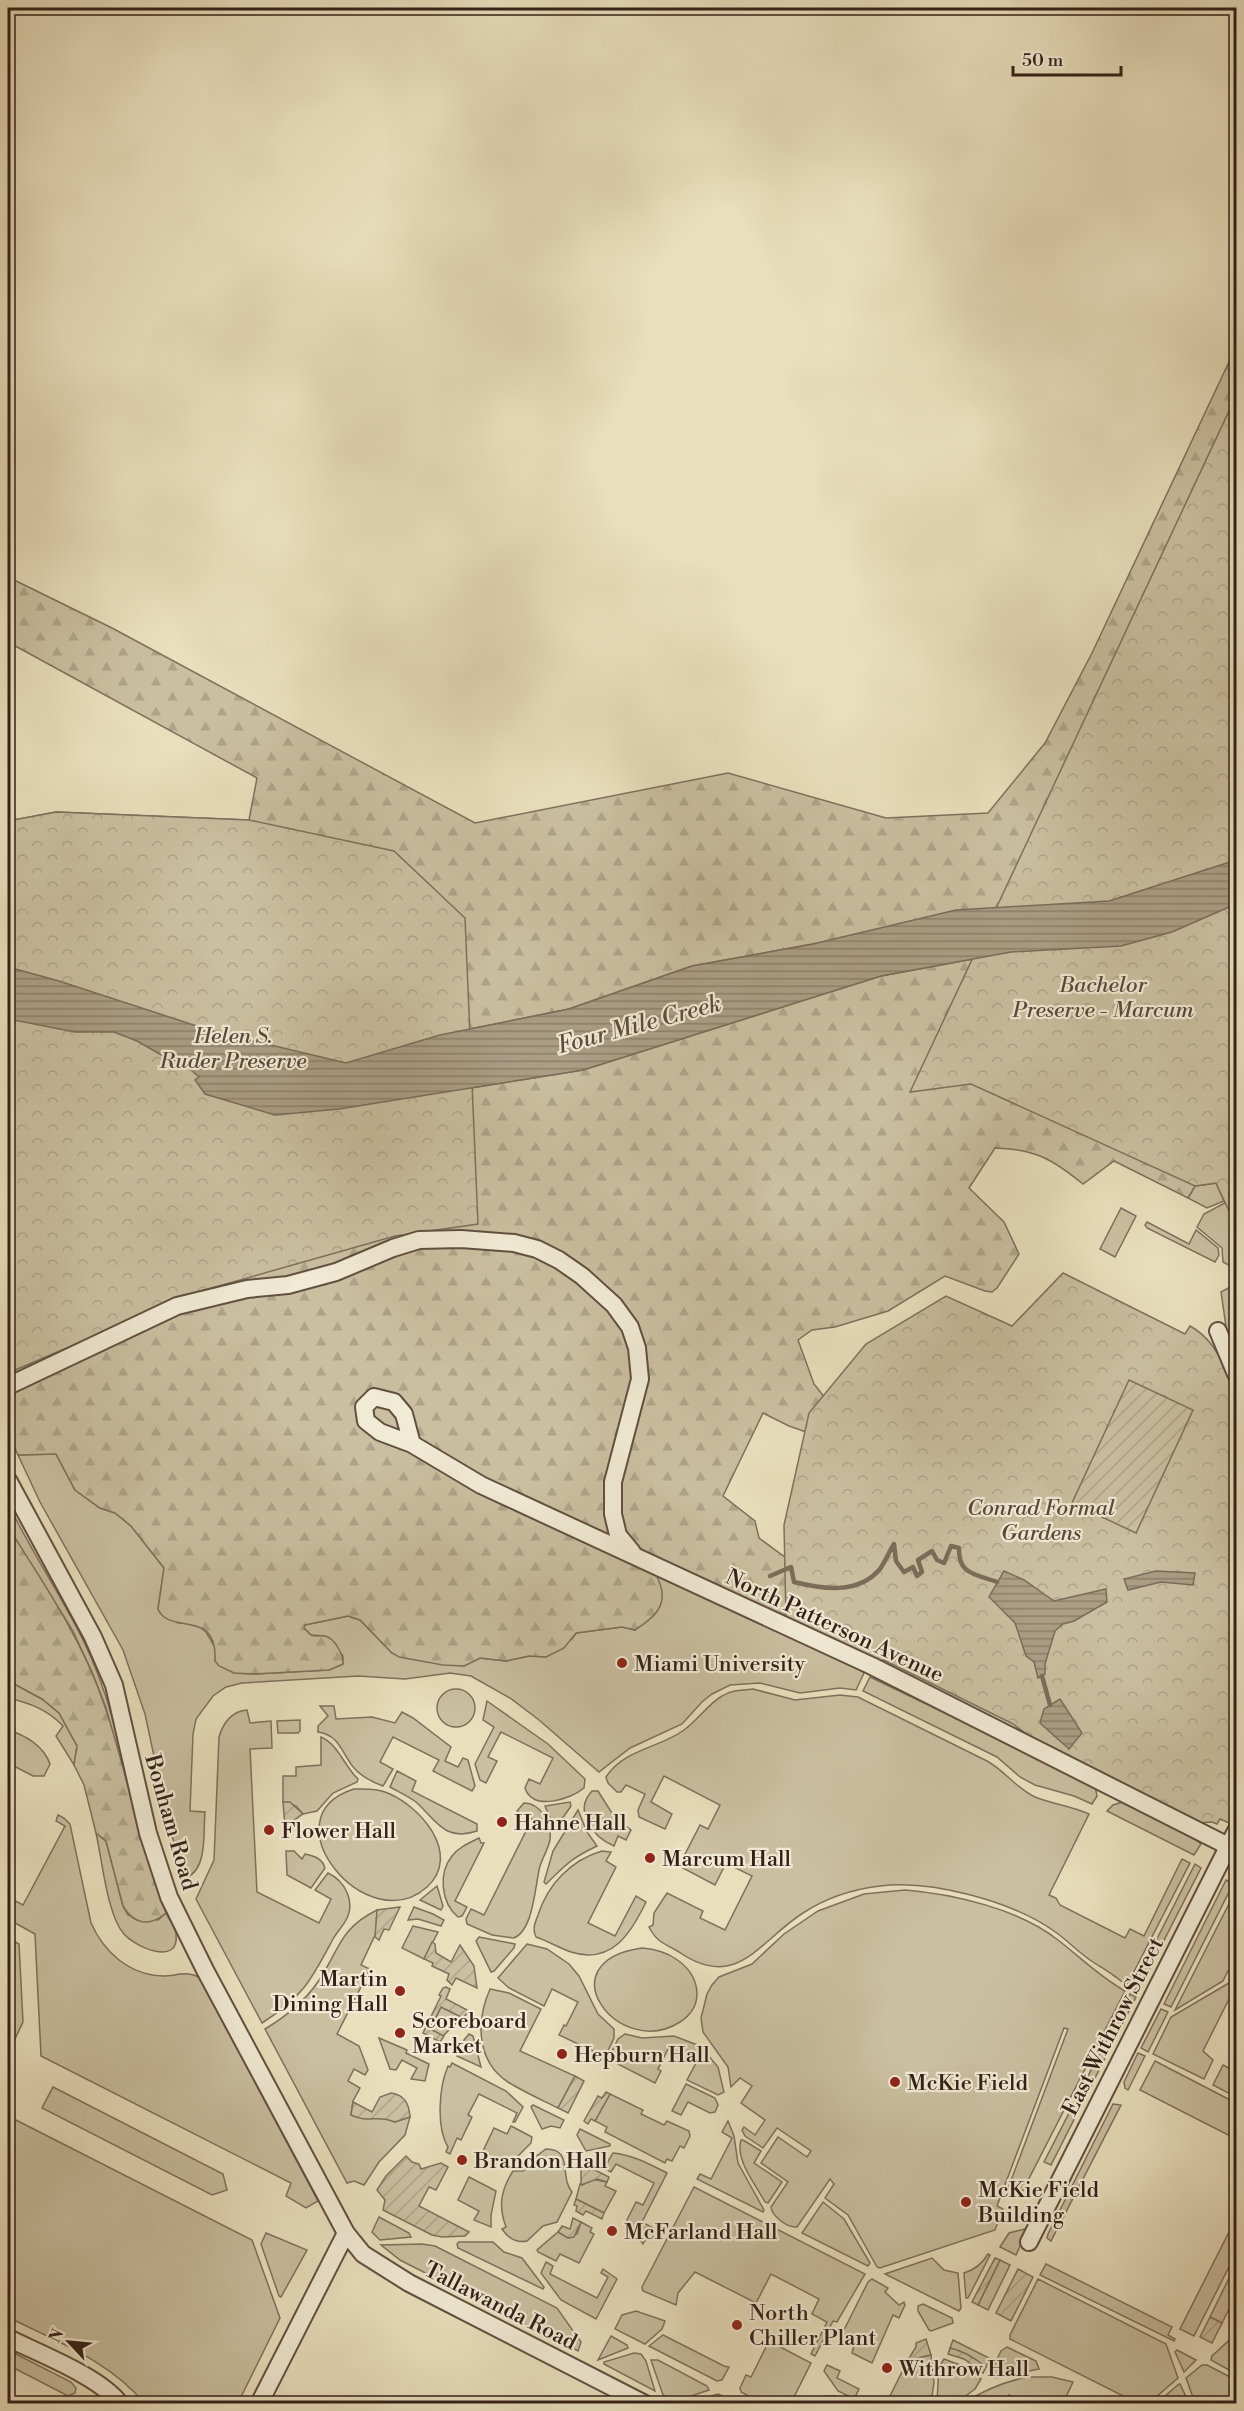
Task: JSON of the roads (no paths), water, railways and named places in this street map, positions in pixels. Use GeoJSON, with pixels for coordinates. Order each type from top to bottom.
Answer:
{"type":"FeatureCollection","features":[{"type":"Feature","properties":{"kind":"street"},"geometry":{"type":"LineString","coordinates":[[8,1386],[177,1306],[247,1289],[288,1285],[336,1272],[418,1240],[461,1239],[514,1243],[537,1249],[559,1260],[582,1276],[614,1305],[630,1327],[637,1348],[640,1379],[613,1482],[613,1514],[618,1534],[634,1555]]}},
{"type":"Feature","properties":{"kind":"street"},"geometry":{"type":"LineString","coordinates":[[1218,1331],[1236,1374]]}},
{"type":"Feature","properties":{"kind":"street","name":"North Patterson Avenue"},"geometry":{"type":"LineString","coordinates":[[412,1444],[481,1485],[872,1666],[1232,1848]]}},
{"type":"Feature","properties":{"kind":"street","name":"Bonham Road"},"geometry":{"type":"LineString","coordinates":[[8,1480],[93,1637],[114,1685],[148,1833],[169,1898],[205,1970],[346,2233]]}},
{"type":"Feature","properties":{"kind":"street","name":"East Withrow Street"},"geometry":{"type":"LineString","coordinates":[[1029,2242],[1232,1848],[1236,1831]]}},
{"type":"Feature","properties":{"kind":"street"},"geometry":{"type":"LineString","coordinates":[[259,2403],[346,2233]]}},
{"type":"Feature","properties":{"kind":"street","name":"Tallawanda Road"},"geometry":{"type":"LineString","coordinates":[[346,2233],[363,2254],[409,2283],[645,2403]]}},
{"type":"Feature","properties":{"kind":"street"},"geometry":{"type":"LineString","coordinates":[[8,2337],[92,2380],[116,2397],[120,2403]]}},
{"type":"Feature","properties":{"kind":"water","name":"Four Mile Creek"},"geometry":{"type":"Polygon","coordinates":[[[1236,860],[1236,904],[1172,932],[1121,946],[1011,952],[881,976],[583,1070],[339,1109],[275,1115],[205,1094],[195,1080],[199,1077],[184,1064],[114,1032],[75,1032],[8,1019],[8,967],[59,981],[212,1031],[346,1063],[440,1035],[569,1009],[692,966],[813,944],[956,910],[1109,901],[1236,860]]]}},
{"type":"Feature","properties":{"kind":"water"},"geometry":{"type":"Polygon","coordinates":[[[1004,1571],[1024,1580],[1054,1601],[1106,1589],[1107,1602],[1074,1621],[1063,1624],[1055,1631],[1045,1664],[1045,1674],[1038,1678],[1034,1662],[1026,1656],[1015,1623],[989,1597],[1004,1571]]]}},
{"type":"Feature","properties":{"kind":"water"},"geometry":{"type":"Polygon","coordinates":[[[1156,1571],[1195,1573],[1193,1585],[1161,1582],[1128,1590],[1124,1579],[1156,1571]]]}},
{"type":"Feature","properties":{"kind":"water"},"geometry":{"type":"Polygon","coordinates":[[[1060,1699],[1082,1733],[1069,1749],[1040,1723],[1044,1709],[1060,1699]]]}},
{"type":"Feature","properties":{"kind":"waterway"},"geometry":{"type":"LineString","coordinates":[[770,1576],[791,1567],[794,1582],[828,1588],[851,1586],[861,1583],[880,1569],[894,1544],[896,1561],[904,1572],[913,1567],[917,1576],[922,1572],[918,1560],[932,1551],[937,1560],[944,1563],[951,1546],[959,1548],[959,1557],[965,1569],[997,1582]]}},
{"type":"Feature","properties":{"kind":"waterway"},"geometry":{"type":"LineString","coordinates":[[1042,1676],[1050,1705]]}},
{"type":"Feature","properties":{"kind":"place","name":"Miami University"},"geometry":{"type":"Point","coordinates":[622,1663]}},
{"type":"Feature","properties":{"kind":"place","name":"Hahne Hall"},"geometry":{"type":"Point","coordinates":[502,1822]}},
{"type":"Feature","properties":{"kind":"place","name":"Flower Hall"},"geometry":{"type":"Point","coordinates":[269,1830]}},
{"type":"Feature","properties":{"kind":"place","name":"Marcum Hall"},"geometry":{"type":"Point","coordinates":[650,1858]}},
{"type":"Feature","properties":{"kind":"place","name":"Martin Dining Hall"},"geometry":{"type":"Point","coordinates":[400,1991]}},
{"type":"Feature","properties":{"kind":"place","name":"Scoreboard Market"},"geometry":{"type":"Point","coordinates":[400,2033]}},
{"type":"Feature","properties":{"kind":"place","name":"Hepburn Hall"},"geometry":{"type":"Point","coordinates":[562,2054]}},
{"type":"Feature","properties":{"kind":"place","name":"McKie Field"},"geometry":{"type":"Point","coordinates":[895,2082]}},
{"type":"Feature","properties":{"kind":"place","name":"Brandon Hall"},"geometry":{"type":"Point","coordinates":[462,2160]}},
{"type":"Feature","properties":{"kind":"place","name":"McKie Field Building"},"geometry":{"type":"Point","coordinates":[966,2202]}},
{"type":"Feature","properties":{"kind":"place","name":"McFarland Hall"},"geometry":{"type":"Point","coordinates":[612,2231]}},
{"type":"Feature","properties":{"kind":"place","name":"North Chiller Plant"},"geometry":{"type":"Point","coordinates":[737,2325]}},
{"type":"Feature","properties":{"kind":"place","name":"Withrow Hall"},"geometry":{"type":"Point","coordinates":[887,2368]}},
{"type":"Feature","properties":{"kind":"park label","name":"Bachelor Preserve - Marcum"},"geometry":{"type":"Point","coordinates":[1103,996]}},
{"type":"Feature","properties":{"kind":"park label","name":"Helen S. Ruder Preserve"},"geometry":{"type":"Point","coordinates":[233,1048]}},
{"type":"Feature","properties":{"kind":"park label","name":"Conrad Formal Gardens"},"geometry":{"type":"Point","coordinates":[1041,1520]}}]}
